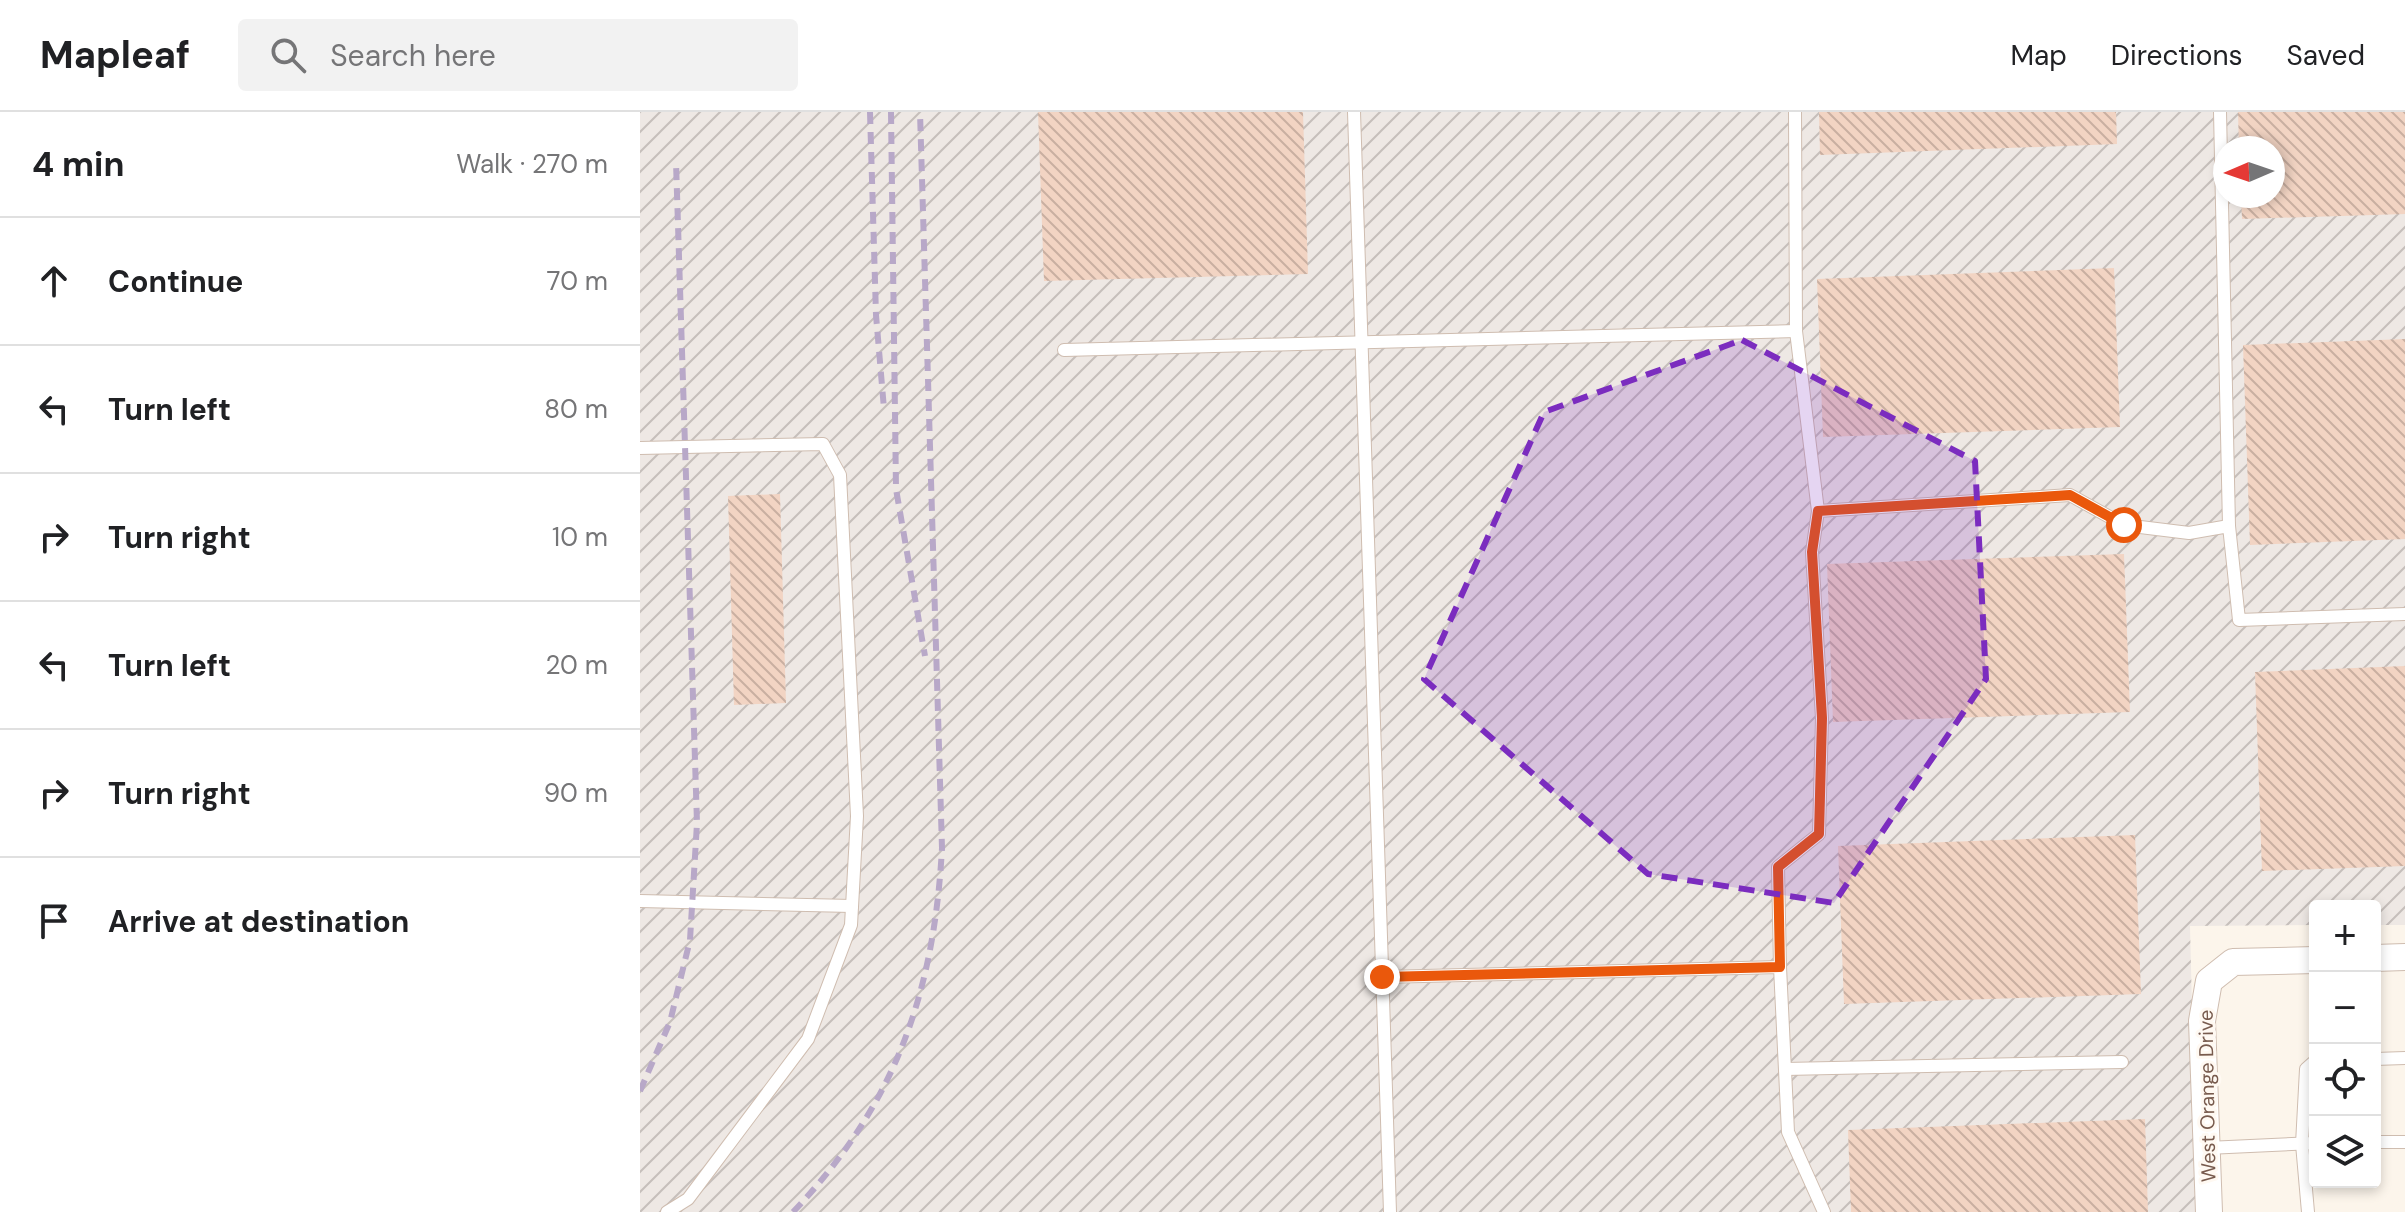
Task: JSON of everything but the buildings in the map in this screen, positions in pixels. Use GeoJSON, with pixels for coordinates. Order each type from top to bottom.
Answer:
{"type":"FeatureCollection","features":[{"type":"Feature","properties":{"kind":"street"},"geometry":{"type":"LineString","coordinates":[[2381,958],[2405,957]]}},
{"type":"Feature","properties":{"kind":"street","name":"West Orange Drive"},"geometry":{"type":"LineString","coordinates":[[2209,1212],[2202,1021],[2209,981],[2233,962],[2309,960]]}},
{"type":"Feature","properties":{"kind":"lane"},"geometry":{"type":"LineString","coordinates":[[1354,112],[1390,1212]]}},
{"type":"Feature","properties":{"kind":"lane"},"geometry":{"type":"LineString","coordinates":[[1795,112],[1796,331],[1818,511],[1812,552],[1822,718],[1819,834],[1778,867],[1780,967],[1788,1132],[1824,1212]]}},
{"type":"Feature","properties":{"kind":"lane"},"geometry":{"type":"LineString","coordinates":[[2220,112],[2229,526],[2239,620],[2405,614]]}},
{"type":"Feature","properties":{"kind":"lane"},"geometry":{"type":"LineString","coordinates":[[1064,350],[1796,331]]}},
{"type":"Feature","properties":{"kind":"lane"},"geometry":{"type":"LineString","coordinates":[[640,448],[823,444],[840,475],[857,816],[851,925],[808,1039],[688,1199],[667,1212]]}},
{"type":"Feature","properties":{"kind":"lane"},"geometry":{"type":"LineString","coordinates":[[1818,511],[2070,495],[2124,525],[2189,533],[2229,526]]}},
{"type":"Feature","properties":{"kind":"lane"},"geometry":{"type":"LineString","coordinates":[[640,901],[852,906]]}},
{"type":"Feature","properties":{"kind":"lane"},"geometry":{"type":"LineString","coordinates":[[1382,977],[1780,967]]}},
{"type":"Feature","properties":{"kind":"lane"},"geometry":{"type":"LineString","coordinates":[[2381,1059],[2405,1058]]}},
{"type":"Feature","properties":{"kind":"lane"},"geometry":{"type":"LineString","coordinates":[[1785,1069],[2122,1062]]}},
{"type":"Feature","properties":{"kind":"lane"},"geometry":{"type":"LineString","coordinates":[[2308,1212],[2306,1069],[2309,1066]]}},
{"type":"Feature","properties":{"kind":"lane"},"geometry":{"type":"LineString","coordinates":[[2381,1142],[2405,1142]]}},
{"type":"Feature","properties":{"kind":"lane"},"geometry":{"type":"LineString","coordinates":[[2207,1148],[2309,1144]]}},
{"type":"Feature","properties":{"kind":"highlighted area"},"geometry":{"type":"Polygon","coordinates":[[[1742,340],[1975,461],[1986,679],[1834,903],[1648,874],[1424,679],[1544,412],[1742,340]]]}},
{"type":"Feature","properties":{"kind":"shaded area"},"geometry":{"type":"Polygon","coordinates":[[[640,112],[2405,112],[2405,925],[2381,925],[2381,900],[2309,900],[2309,925],[2190,926],[2197,1212],[640,1212],[640,112]]]}},
{"type":"Feature","properties":{"kind":"railway"},"geometry":{"type":"LineString","coordinates":[[870,112],[876,315],[884,409]]}},
{"type":"Feature","properties":{"kind":"railway"},"geometry":{"type":"LineString","coordinates":[[891,112],[896,489],[925,656]]}},
{"type":"Feature","properties":{"kind":"railway"},"geometry":{"type":"LineString","coordinates":[[793,1212],[858,1131],[903,1045],[930,951],[937,901],[942,848],[920,112]]}},
{"type":"Feature","properties":{"kind":"railway"},"geometry":{"type":"LineString","coordinates":[[640,1091],[670,1022],[690,940],[697,823],[676,162]]}},
{"type":"Feature","properties":{"kind":"route"},"geometry":{"type":"LineString","coordinates":[[1382,977],[1780,967],[1778,867],[1819,834],[1822,718],[1812,552],[1818,511],[2070,495],[2124,525]]}}]}
